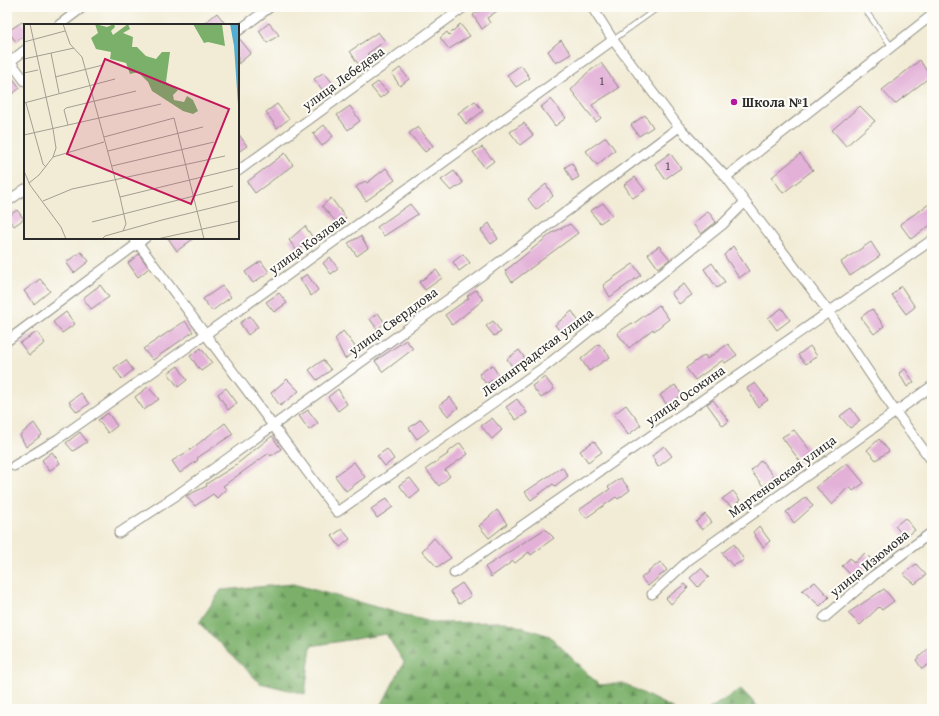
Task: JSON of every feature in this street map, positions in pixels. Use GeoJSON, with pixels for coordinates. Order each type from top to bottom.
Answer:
{"type":"FeatureCollection","features":[{"type":"Feature","properties":{"kind":"street"},"geometry":{"type":"LineString","coordinates":[[60,24],[84,7]]}},
{"type":"Feature","properties":{"kind":"street"},"geometry":{"type":"LineString","coordinates":[[239,30],[270,7]]}},
{"type":"Feature","properties":{"kind":"street","name":"улица Лебедева"},"geometry":{"type":"LineString","coordinates":[[239,170],[464,7]]}},
{"type":"Feature","properties":{"kind":"street"},"geometry":{"type":"LineString","coordinates":[[592,7],[613,40],[679,127],[726,177],[828,311],[895,411],[932,461]]}},
{"type":"Feature","properties":{"kind":"street"},"geometry":{"type":"LineString","coordinates":[[726,177],[932,15]]}},
{"type":"Feature","properties":{"kind":"street","name":"улица Козлова"},"geometry":{"type":"LineString","coordinates":[[14,466],[58,439],[206,334],[613,40]]}},
{"type":"Feature","properties":{"kind":"street"},"geometry":{"type":"LineString","coordinates":[[24,51],[8,61],[24,80]]}},
{"type":"Feature","properties":{"kind":"street","name":"улица Свердлова"},"geometry":{"type":"LineString","coordinates":[[119,533],[176,496],[482,275],[679,127]]}},
{"type":"Feature","properties":{"kind":"street"},"geometry":{"type":"LineString","coordinates":[[7,202],[24,190]]}},
{"type":"Feature","properties":{"kind":"street","name":"Ленинградская улица"},"geometry":{"type":"LineString","coordinates":[[273,425],[337,512],[547,365],[722,224],[744,202]]}},
{"type":"Feature","properties":{"kind":"street"},"geometry":{"type":"LineString","coordinates":[[7,341],[139,240],[273,425]]}},
{"type":"Feature","properties":{"kind":"street","name":"улица Осокина"},"geometry":{"type":"LineString","coordinates":[[454,573],[932,240]]}},
{"type":"Feature","properties":{"kind":"street","name":"Мартеновская улица"},"geometry":{"type":"LineString","coordinates":[[652,594],[690,559],[932,386]]}},
{"type":"Feature","properties":{"kind":"street","name":"улица Изюмова"},"geometry":{"type":"LineString","coordinates":[[824,618],[873,576],[932,532]]}},
{"type":"Feature","properties":{"kind":"lane"},"geometry":{"type":"LineString","coordinates":[[613,40],[659,7]]}},
{"type":"Feature","properties":{"kind":"lane"},"geometry":{"type":"LineString","coordinates":[[863,7],[892,47]]}},
{"type":"Feature","properties":{"kind":"green space"},"geometry":{"type":"Polygon","coordinates":[[[293,584],[434,623],[505,622],[550,636],[599,685],[623,683],[674,709],[382,709],[380,708],[404,662],[386,634],[311,646],[305,694],[260,683],[199,623],[221,590],[293,584]]]}},
{"type":"Feature","properties":{"kind":"green space"},"geometry":{"type":"Polygon","coordinates":[[[741,689],[760,709],[709,709],[741,689]]]}},
{"type":"Feature","properties":{"kind":"building"},"geometry":{"type":"Polygon","coordinates":[[[485,7],[503,7],[487,18],[490,23],[482,29],[473,15],[485,7]]]}},
{"type":"Feature","properties":{"kind":"building"},"geometry":{"type":"Polygon","coordinates":[[[217,13],[225,24],[203,24],[217,13]]]}},
{"type":"Feature","properties":{"kind":"building"},"geometry":{"type":"Polygon","coordinates":[[[22,22],[24,25],[24,36],[16,42],[8,31],[22,22]]]}},
{"type":"Feature","properties":{"kind":"building"},"geometry":{"type":"Polygon","coordinates":[[[269,23],[279,35],[267,43],[259,31],[269,23]]]}},
{"type":"Feature","properties":{"kind":"building"},"geometry":{"type":"Polygon","coordinates":[[[460,24],[470,36],[449,49],[440,38],[447,32],[449,35],[460,24]]]}},
{"type":"Feature","properties":{"kind":"building"},"geometry":{"type":"Polygon","coordinates":[[[378,32],[385,41],[367,54],[369,56],[358,64],[350,51],[378,32]]]}},
{"type":"Feature","properties":{"kind":"building"},"geometry":{"type":"Polygon","coordinates":[[[239,38],[251,53],[239,63],[239,38]]]}},
{"type":"Feature","properties":{"kind":"building"},"geometry":{"type":"Polygon","coordinates":[[[561,40],[571,54],[556,63],[548,51],[561,40]]]}},
{"type":"Feature","properties":{"kind":"building"},"geometry":{"type":"Polygon","coordinates":[[[920,60],[930,77],[895,104],[882,90],[920,60]]]}},
{"type":"Feature","properties":{"kind":"building"},"geometry":{"type":"Polygon","coordinates":[[[601,63],[619,88],[592,105],[601,118],[596,122],[571,90],[587,73],[601,63]]]}},
{"type":"Feature","properties":{"kind":"building"},"geometry":{"type":"Polygon","coordinates":[[[521,65],[530,78],[516,87],[507,75],[521,65]]]}},
{"type":"Feature","properties":{"kind":"building"},"geometry":{"type":"Polygon","coordinates":[[[400,68],[409,79],[400,86],[392,74],[400,68]]]}},
{"type":"Feature","properties":{"kind":"building"},"geometry":{"type":"Polygon","coordinates":[[[7,70],[20,88],[7,98],[7,70]]]}},
{"type":"Feature","properties":{"kind":"building"},"geometry":{"type":"Polygon","coordinates":[[[324,72],[334,85],[324,92],[314,79],[324,72]]]}},
{"type":"Feature","properties":{"kind":"building"},"geometry":{"type":"Polygon","coordinates":[[[378,82],[388,92],[380,98],[371,87],[378,82]]]}},
{"type":"Feature","properties":{"kind":"building"},"geometry":{"type":"Polygon","coordinates":[[[551,99],[566,118],[555,126],[541,107],[551,99]]]}},
{"type":"Feature","properties":{"kind":"building"},"geometry":{"type":"Polygon","coordinates":[[[475,101],[483,111],[466,124],[458,113],[475,101]]]}},
{"type":"Feature","properties":{"kind":"building"},"geometry":{"type":"Polygon","coordinates":[[[277,104],[289,119],[277,128],[266,112],[277,104]]]}},
{"type":"Feature","properties":{"kind":"building"},"geometry":{"type":"Polygon","coordinates":[[[350,106],[360,121],[348,130],[337,115],[350,106]]]}},
{"type":"Feature","properties":{"kind":"building"},"geometry":{"type":"Polygon","coordinates":[[[860,106],[875,121],[846,146],[832,130],[860,106]]]}},
{"type":"Feature","properties":{"kind":"building"},"geometry":{"type":"Polygon","coordinates":[[[645,115],[653,127],[639,136],[631,125],[645,115]]]}},
{"type":"Feature","properties":{"kind":"building"},"geometry":{"type":"Polygon","coordinates":[[[524,123],[533,135],[520,145],[510,132],[524,123]]]}},
{"type":"Feature","properties":{"kind":"building"},"geometry":{"type":"Polygon","coordinates":[[[324,125],[333,136],[322,146],[313,134],[324,125]]]}},
{"type":"Feature","properties":{"kind":"building"},"geometry":{"type":"Polygon","coordinates":[[[418,127],[433,146],[425,152],[409,133],[418,127]]]}},
{"type":"Feature","properties":{"kind":"building"},"geometry":{"type":"Polygon","coordinates":[[[239,134],[247,146],[239,151],[239,134]]]}},
{"type":"Feature","properties":{"kind":"building"},"geometry":{"type":"Polygon","coordinates":[[[606,137],[615,150],[597,165],[586,151],[606,137]]]}},
{"type":"Feature","properties":{"kind":"building"},"geometry":{"type":"Polygon","coordinates":[[[482,147],[494,161],[485,168],[473,152],[482,147]]]}},
{"type":"Feature","properties":{"kind":"building"},"geometry":{"type":"Polygon","coordinates":[[[285,153],[293,165],[255,193],[247,182],[285,153]]]}},
{"type":"Feature","properties":{"kind":"building"},"geometry":{"type":"Polygon","coordinates":[[[670,153],[681,168],[665,179],[655,164],[670,153]]]}},
{"type":"Feature","properties":{"kind":"building"},"geometry":{"type":"Polygon","coordinates":[[[800,154],[813,170],[783,193],[772,177],[800,154]]]}},
{"type":"Feature","properties":{"kind":"building"},"geometry":{"type":"Polygon","coordinates":[[[572,163],[579,177],[572,181],[565,167],[572,163]]]}},
{"type":"Feature","properties":{"kind":"building"},"geometry":{"type":"Polygon","coordinates":[[[386,168],[395,180],[366,201],[356,187],[365,181],[367,183],[386,168]]]}},
{"type":"Feature","properties":{"kind":"building"},"geometry":{"type":"Polygon","coordinates":[[[454,171],[463,183],[451,191],[441,180],[454,171]]]}},
{"type":"Feature","properties":{"kind":"building"},"geometry":{"type":"Polygon","coordinates":[[[635,177],[645,190],[633,198],[624,185],[635,177]]]}},
{"type":"Feature","properties":{"kind":"building"},"geometry":{"type":"Polygon","coordinates":[[[546,184],[553,196],[536,210],[528,199],[546,184]]]}},
{"type":"Feature","properties":{"kind":"building"},"geometry":{"type":"Polygon","coordinates":[[[331,198],[346,218],[338,224],[322,206],[331,198]]]}},
{"type":"Feature","properties":{"kind":"building"},"geometry":{"type":"Polygon","coordinates":[[[932,202],[932,224],[911,239],[900,224],[932,202]]]}},
{"type":"Feature","properties":{"kind":"building"},"geometry":{"type":"Polygon","coordinates":[[[603,203],[612,215],[600,223],[590,211],[603,203]]]}},
{"type":"Feature","properties":{"kind":"building"},"geometry":{"type":"Polygon","coordinates":[[[410,204],[418,214],[384,236],[377,227],[410,204]]]}},
{"type":"Feature","properties":{"kind":"building"},"geometry":{"type":"Polygon","coordinates":[[[17,210],[24,219],[14,226],[7,217],[17,210]]]}},
{"type":"Feature","properties":{"kind":"building"},"geometry":{"type":"Polygon","coordinates":[[[708,211],[716,222],[701,234],[693,224],[708,211]]]}},
{"type":"Feature","properties":{"kind":"building"},"geometry":{"type":"Polygon","coordinates":[[[489,223],[498,239],[491,244],[481,230],[489,223]]]}},
{"type":"Feature","properties":{"kind":"building"},"geometry":{"type":"Polygon","coordinates":[[[570,224],[578,233],[512,282],[505,271],[552,233],[570,224]]]}},
{"type":"Feature","properties":{"kind":"building"},"geometry":{"type":"Polygon","coordinates":[[[305,226],[313,238],[297,251],[289,240],[305,226]]]}},
{"type":"Feature","properties":{"kind":"building"},"geometry":{"type":"Polygon","coordinates":[[[361,236],[368,248],[357,256],[348,243],[361,236]]]}},
{"type":"Feature","properties":{"kind":"building"},"geometry":{"type":"Polygon","coordinates":[[[169,239],[193,239],[177,251],[169,239]]]}},
{"type":"Feature","properties":{"kind":"building"},"geometry":{"type":"Polygon","coordinates":[[[871,242],[880,256],[850,276],[841,262],[871,242]]]}},
{"type":"Feature","properties":{"kind":"building"},"geometry":{"type":"Polygon","coordinates":[[[659,246],[670,259],[658,268],[648,254],[659,246]]]}},
{"type":"Feature","properties":{"kind":"building"},"geometry":{"type":"Polygon","coordinates":[[[733,246],[749,271],[739,278],[724,255],[733,246]]]}},
{"type":"Feature","properties":{"kind":"building"},"geometry":{"type":"Polygon","coordinates":[[[81,252],[89,261],[74,273],[66,262],[81,252]]]}},
{"type":"Feature","properties":{"kind":"building"},"geometry":{"type":"Polygon","coordinates":[[[139,254],[149,268],[138,277],[128,263],[139,254]]]}},
{"type":"Feature","properties":{"kind":"building"},"geometry":{"type":"Polygon","coordinates":[[[463,254],[470,263],[459,271],[453,262],[463,254]]]}},
{"type":"Feature","properties":{"kind":"building"},"geometry":{"type":"Polygon","coordinates":[[[330,257],[338,269],[331,274],[323,263],[330,257]]]}},
{"type":"Feature","properties":{"kind":"building"},"geometry":{"type":"Polygon","coordinates":[[[261,261],[269,272],[253,283],[245,272],[261,261]]]}},
{"type":"Feature","properties":{"kind":"building"},"geometry":{"type":"Polygon","coordinates":[[[712,263],[725,282],[717,288],[704,269],[712,263]]]}},
{"type":"Feature","properties":{"kind":"building"},"geometry":{"type":"Polygon","coordinates":[[[633,264],[641,275],[610,297],[603,285],[633,264]]]}},
{"type":"Feature","properties":{"kind":"building"},"geometry":{"type":"Polygon","coordinates":[[[436,270],[442,278],[425,290],[419,282],[436,270]]]}},
{"type":"Feature","properties":{"kind":"building"},"geometry":{"type":"Polygon","coordinates":[[[307,274],[318,290],[311,296],[300,279],[307,274]]]}},
{"type":"Feature","properties":{"kind":"building"},"geometry":{"type":"Polygon","coordinates":[[[40,279],[50,291],[34,304],[24,291],[40,279]]]}},
{"type":"Feature","properties":{"kind":"building"},"geometry":{"type":"Polygon","coordinates":[[[684,284],[692,295],[679,304],[671,293],[684,284]]]}},
{"type":"Feature","properties":{"kind":"building"},"geometry":{"type":"Polygon","coordinates":[[[100,285],[109,297],[91,309],[83,298],[100,285]]]}},
{"type":"Feature","properties":{"kind":"building"},"geometry":{"type":"Polygon","coordinates":[[[222,286],[231,297],[212,311],[203,299],[222,286]]]}},
{"type":"Feature","properties":{"kind":"building"},"geometry":{"type":"Polygon","coordinates":[[[901,286],[915,307],[906,314],[892,295],[901,286]]]}},
{"type":"Feature","properties":{"kind":"building"},"geometry":{"type":"Polygon","coordinates":[[[476,290],[483,300],[452,325],[445,315],[469,298],[467,296],[476,290]]]}},
{"type":"Feature","properties":{"kind":"building"},"geometry":{"type":"Polygon","coordinates":[[[279,293],[287,303],[274,312],[266,302],[279,293]]]}},
{"type":"Feature","properties":{"kind":"building"},"geometry":{"type":"Polygon","coordinates":[[[659,305],[669,319],[654,331],[653,329],[629,348],[617,333],[632,323],[633,324],[659,305]]]}},
{"type":"Feature","properties":{"kind":"building"},"geometry":{"type":"Polygon","coordinates":[[[782,308],[790,320],[777,330],[768,318],[782,308]]]}},
{"type":"Feature","properties":{"kind":"building"},"geometry":{"type":"Polygon","coordinates":[[[872,309],[884,326],[874,334],[861,317],[872,309]]]}},
{"type":"Feature","properties":{"kind":"building"},"geometry":{"type":"Polygon","coordinates":[[[572,311],[579,322],[562,334],[555,325],[572,311]]]}},
{"type":"Feature","properties":{"kind":"building"},"geometry":{"type":"Polygon","coordinates":[[[66,312],[75,324],[62,333],[53,322],[66,312]]]}},
{"type":"Feature","properties":{"kind":"building"},"geometry":{"type":"Polygon","coordinates":[[[378,313],[385,323],[377,329],[370,319],[378,313]]]}},
{"type":"Feature","properties":{"kind":"building"},"geometry":{"type":"Polygon","coordinates":[[[250,316],[258,327],[248,335],[240,323],[250,316]]]}},
{"type":"Feature","properties":{"kind":"building"},"geometry":{"type":"Polygon","coordinates":[[[185,321],[193,332],[153,360],[143,349],[185,321]]]}},
{"type":"Feature","properties":{"kind":"building"},"geometry":{"type":"Polygon","coordinates":[[[493,321],[501,332],[494,336],[486,326],[493,321]]]}},
{"type":"Feature","properties":{"kind":"building"},"geometry":{"type":"Polygon","coordinates":[[[343,331],[357,349],[345,359],[335,339],[343,331]]]}},
{"type":"Feature","properties":{"kind":"building"},"geometry":{"type":"Polygon","coordinates":[[[37,332],[45,343],[29,355],[20,343],[37,332]]]}},
{"type":"Feature","properties":{"kind":"building"},"geometry":{"type":"Polygon","coordinates":[[[406,340],[413,349],[383,372],[375,361],[406,340]]]}},
{"type":"Feature","properties":{"kind":"building"},"geometry":{"type":"Polygon","coordinates":[[[599,344],[610,357],[589,371],[581,359],[599,344]]]}},
{"type":"Feature","properties":{"kind":"building"},"geometry":{"type":"Polygon","coordinates":[[[728,344],[737,355],[725,363],[723,360],[695,380],[686,368],[705,355],[707,359],[728,344]]]}},
{"type":"Feature","properties":{"kind":"building"},"geometry":{"type":"Polygon","coordinates":[[[810,346],[817,356],[806,364],[798,355],[810,346]]]}},
{"type":"Feature","properties":{"kind":"building"},"geometry":{"type":"Polygon","coordinates":[[[201,348],[212,363],[201,371],[190,356],[201,348]]]}},
{"type":"Feature","properties":{"kind":"building"},"geometry":{"type":"Polygon","coordinates":[[[519,350],[527,361],[515,370],[507,359],[519,350]]]}},
{"type":"Feature","properties":{"kind":"building"},"geometry":{"type":"Polygon","coordinates":[[[126,360],[133,370],[122,379],[114,368],[126,360]]]}},
{"type":"Feature","properties":{"kind":"building"},"geometry":{"type":"Polygon","coordinates":[[[323,360],[331,370],[317,380],[309,370],[323,360]]]}},
{"type":"Feature","properties":{"kind":"building"},"geometry":{"type":"Polygon","coordinates":[[[492,365],[499,376],[486,384],[479,374],[492,365]]]}},
{"type":"Feature","properties":{"kind":"building"},"geometry":{"type":"Polygon","coordinates":[[[178,366],[187,380],[178,387],[168,373],[178,366]]]}},
{"type":"Feature","properties":{"kind":"building"},"geometry":{"type":"Polygon","coordinates":[[[905,369],[914,382],[907,387],[899,373],[905,369]]]}},
{"type":"Feature","properties":{"kind":"building"},"geometry":{"type":"Polygon","coordinates":[[[545,377],[554,389],[541,398],[532,386],[545,377]]]}},
{"type":"Feature","properties":{"kind":"building"},"geometry":{"type":"Polygon","coordinates":[[[287,379],[299,391],[280,406],[271,393],[287,379]]]}},
{"type":"Feature","properties":{"kind":"building"},"geometry":{"type":"Polygon","coordinates":[[[755,383],[768,400],[758,407],[747,388],[755,383]]]}},
{"type":"Feature","properties":{"kind":"building"},"geometry":{"type":"Polygon","coordinates":[[[675,385],[682,395],[667,405],[660,395],[675,385]]]}},
{"type":"Feature","properties":{"kind":"building"},"geometry":{"type":"Polygon","coordinates":[[[148,387],[159,399],[144,410],[135,397],[148,387]]]}},
{"type":"Feature","properties":{"kind":"building"},"geometry":{"type":"Polygon","coordinates":[[[226,388],[237,403],[228,410],[218,394],[226,388]]]}},
{"type":"Feature","properties":{"kind":"building"},"geometry":{"type":"Polygon","coordinates":[[[338,389],[347,404],[338,411],[328,397],[338,389]]]}},
{"type":"Feature","properties":{"kind":"building"},"geometry":{"type":"Polygon","coordinates":[[[81,393],[89,404],[77,412],[69,402],[81,393]]]}},
{"type":"Feature","properties":{"kind":"building"},"geometry":{"type":"Polygon","coordinates":[[[450,397],[458,408],[448,416],[439,405],[450,397]]]}},
{"type":"Feature","properties":{"kind":"building"},"geometry":{"type":"Polygon","coordinates":[[[517,399],[527,413],[516,420],[506,407],[517,399]]]}},
{"type":"Feature","properties":{"kind":"building"},"geometry":{"type":"Polygon","coordinates":[[[713,400],[729,421],[723,426],[707,404],[713,400]]]}},
{"type":"Feature","properties":{"kind":"building"},"geometry":{"type":"Polygon","coordinates":[[[626,405],[641,425],[628,435],[614,414],[626,405]]]}},
{"type":"Feature","properties":{"kind":"building"},"geometry":{"type":"Polygon","coordinates":[[[851,408],[860,421],[850,428],[840,416],[851,408]]]}},
{"type":"Feature","properties":{"kind":"building"},"geometry":{"type":"Polygon","coordinates":[[[308,410],[318,423],[309,430],[299,416],[308,410]]]}},
{"type":"Feature","properties":{"kind":"building"},"geometry":{"type":"Polygon","coordinates":[[[108,413],[117,426],[108,433],[98,420],[108,413]]]}},
{"type":"Feature","properties":{"kind":"building"},"geometry":{"type":"Polygon","coordinates":[[[492,418],[502,430],[492,439],[481,426],[492,418]]]}},
{"type":"Feature","properties":{"kind":"building"},"geometry":{"type":"Polygon","coordinates":[[[421,419],[429,430],[417,439],[409,428],[421,419]]]}},
{"type":"Feature","properties":{"kind":"building"},"geometry":{"type":"Polygon","coordinates":[[[34,423],[42,435],[26,447],[20,435],[34,423]]]}},
{"type":"Feature","properties":{"kind":"building"},"geometry":{"type":"Polygon","coordinates":[[[225,423],[233,434],[197,458],[198,460],[180,473],[172,461],[190,450],[225,423]]]}},
{"type":"Feature","properties":{"kind":"building"},"geometry":{"type":"Polygon","coordinates":[[[794,430],[813,454],[802,464],[782,437],[794,430]]]}},
{"type":"Feature","properties":{"kind":"building"},"geometry":{"type":"Polygon","coordinates":[[[80,432],[87,442],[73,451],[66,443],[80,432]]]}},
{"type":"Feature","properties":{"kind":"building"},"geometry":{"type":"Polygon","coordinates":[[[272,436],[281,449],[271,456],[269,453],[223,486],[226,489],[217,498],[213,494],[195,506],[186,496],[207,486],[206,484],[233,467],[272,436]]]}},
{"type":"Feature","properties":{"kind":"building"},"geometry":{"type":"Polygon","coordinates":[[[879,439],[889,451],[876,460],[867,450],[879,439]]]}},
{"type":"Feature","properties":{"kind":"building"},"geometry":{"type":"Polygon","coordinates":[[[594,441],[602,452],[588,462],[580,451],[594,441]]]}},
{"type":"Feature","properties":{"kind":"building"},"geometry":{"type":"Polygon","coordinates":[[[460,443],[468,454],[445,470],[450,476],[439,486],[426,469],[448,454],[447,453],[460,443]]]}},
{"type":"Feature","properties":{"kind":"building"},"geometry":{"type":"Polygon","coordinates":[[[664,446],[672,456],[658,467],[652,456],[664,446]]]}},
{"type":"Feature","properties":{"kind":"building"},"geometry":{"type":"Polygon","coordinates":[[[387,449],[394,459],[385,466],[377,456],[387,449]]]}},
{"type":"Feature","properties":{"kind":"building"},"geometry":{"type":"Polygon","coordinates":[[[52,452],[60,463],[49,471],[42,460],[52,452]]]}},
{"type":"Feature","properties":{"kind":"building"},"geometry":{"type":"Polygon","coordinates":[[[761,460],[775,478],[763,486],[751,471],[761,460]]]}},
{"type":"Feature","properties":{"kind":"building"},"geometry":{"type":"Polygon","coordinates":[[[354,462],[365,477],[346,491],[335,476],[354,462]]]}},
{"type":"Feature","properties":{"kind":"building"},"geometry":{"type":"Polygon","coordinates":[[[847,463],[864,483],[853,491],[849,486],[832,505],[816,487],[847,463]]]}},
{"type":"Feature","properties":{"kind":"building"},"geometry":{"type":"Polygon","coordinates":[[[562,467],[568,476],[555,486],[553,484],[531,500],[525,492],[562,467]]]}},
{"type":"Feature","properties":{"kind":"building"},"geometry":{"type":"Polygon","coordinates":[[[410,478],[420,491],[410,499],[399,485],[410,478]]]}},
{"type":"Feature","properties":{"kind":"building"},"geometry":{"type":"Polygon","coordinates":[[[621,478],[630,490],[618,499],[616,497],[586,518],[579,510],[610,489],[608,487],[621,478]]]}},
{"type":"Feature","properties":{"kind":"building"},"geometry":{"type":"Polygon","coordinates":[[[733,491],[740,500],[732,507],[722,499],[733,491]]]}},
{"type":"Feature","properties":{"kind":"building"},"geometry":{"type":"Polygon","coordinates":[[[806,497],[813,506],[794,523],[786,512],[806,497]]]}},
{"type":"Feature","properties":{"kind":"building"},"geometry":{"type":"Polygon","coordinates":[[[387,498],[393,507],[377,518],[371,509],[387,498]]]}},
{"type":"Feature","properties":{"kind":"building"},"geometry":{"type":"Polygon","coordinates":[[[497,510],[507,524],[489,538],[479,526],[497,510]]]}},
{"type":"Feature","properties":{"kind":"building"},"geometry":{"type":"Polygon","coordinates":[[[705,514],[712,522],[702,530],[696,522],[705,514]]]}},
{"type":"Feature","properties":{"kind":"building"},"geometry":{"type":"Polygon","coordinates":[[[905,518],[915,530],[905,538],[895,526],[905,518]]]}},
{"type":"Feature","properties":{"kind":"building"},"geometry":{"type":"Polygon","coordinates":[[[759,526],[770,541],[763,547],[753,532],[759,526]]]}},
{"type":"Feature","properties":{"kind":"building"},"geometry":{"type":"Polygon","coordinates":[[[342,529],[350,539],[340,547],[332,536],[342,529]]]}},
{"type":"Feature","properties":{"kind":"building"},"geometry":{"type":"Polygon","coordinates":[[[545,529],[554,538],[531,555],[529,552],[515,563],[513,561],[491,577],[485,567],[545,529]]]}},
{"type":"Feature","properties":{"kind":"building"},"geometry":{"type":"Polygon","coordinates":[[[434,538],[451,558],[437,567],[422,551],[434,538]]]}},
{"type":"Feature","properties":{"kind":"building"},"geometry":{"type":"Polygon","coordinates":[[[734,544],[744,560],[733,566],[722,553],[734,544]]]}},
{"type":"Feature","properties":{"kind":"building"},"geometry":{"type":"Polygon","coordinates":[[[865,553],[873,561],[854,578],[842,566],[850,558],[854,563],[865,553]]]}},
{"type":"Feature","properties":{"kind":"building"},"geometry":{"type":"Polygon","coordinates":[[[660,562],[667,570],[648,586],[641,578],[660,562]]]}},
{"type":"Feature","properties":{"kind":"building"},"geometry":{"type":"Polygon","coordinates":[[[916,564],[926,575],[915,584],[903,574],[916,564]]]}},
{"type":"Feature","properties":{"kind":"building"},"geometry":{"type":"Polygon","coordinates":[[[701,568],[709,577],[698,587],[690,578],[701,568]]]}},
{"type":"Feature","properties":{"kind":"building"},"geometry":{"type":"Polygon","coordinates":[[[815,582],[829,597],[820,606],[802,590],[815,582]]]}},
{"type":"Feature","properties":{"kind":"building"},"geometry":{"type":"Polygon","coordinates":[[[462,583],[471,596],[459,604],[450,591],[462,583]]]}},
{"type":"Feature","properties":{"kind":"building"},"geometry":{"type":"Polygon","coordinates":[[[685,584],[688,588],[671,604],[666,598],[685,584]]]}},
{"type":"Feature","properties":{"kind":"building"},"geometry":{"type":"Polygon","coordinates":[[[884,589],[894,601],[882,610],[879,607],[860,625],[848,613],[884,589]]]}},
{"type":"Feature","properties":{"kind":"building"},"geometry":{"type":"Polygon","coordinates":[[[932,645],[932,662],[922,669],[916,660],[932,645]]]}},
{"type":"Feature","properties":{"kind":"place","name":"Школа №1"},"geometry":{"type":"Point","coordinates":[734,102]}}]}
